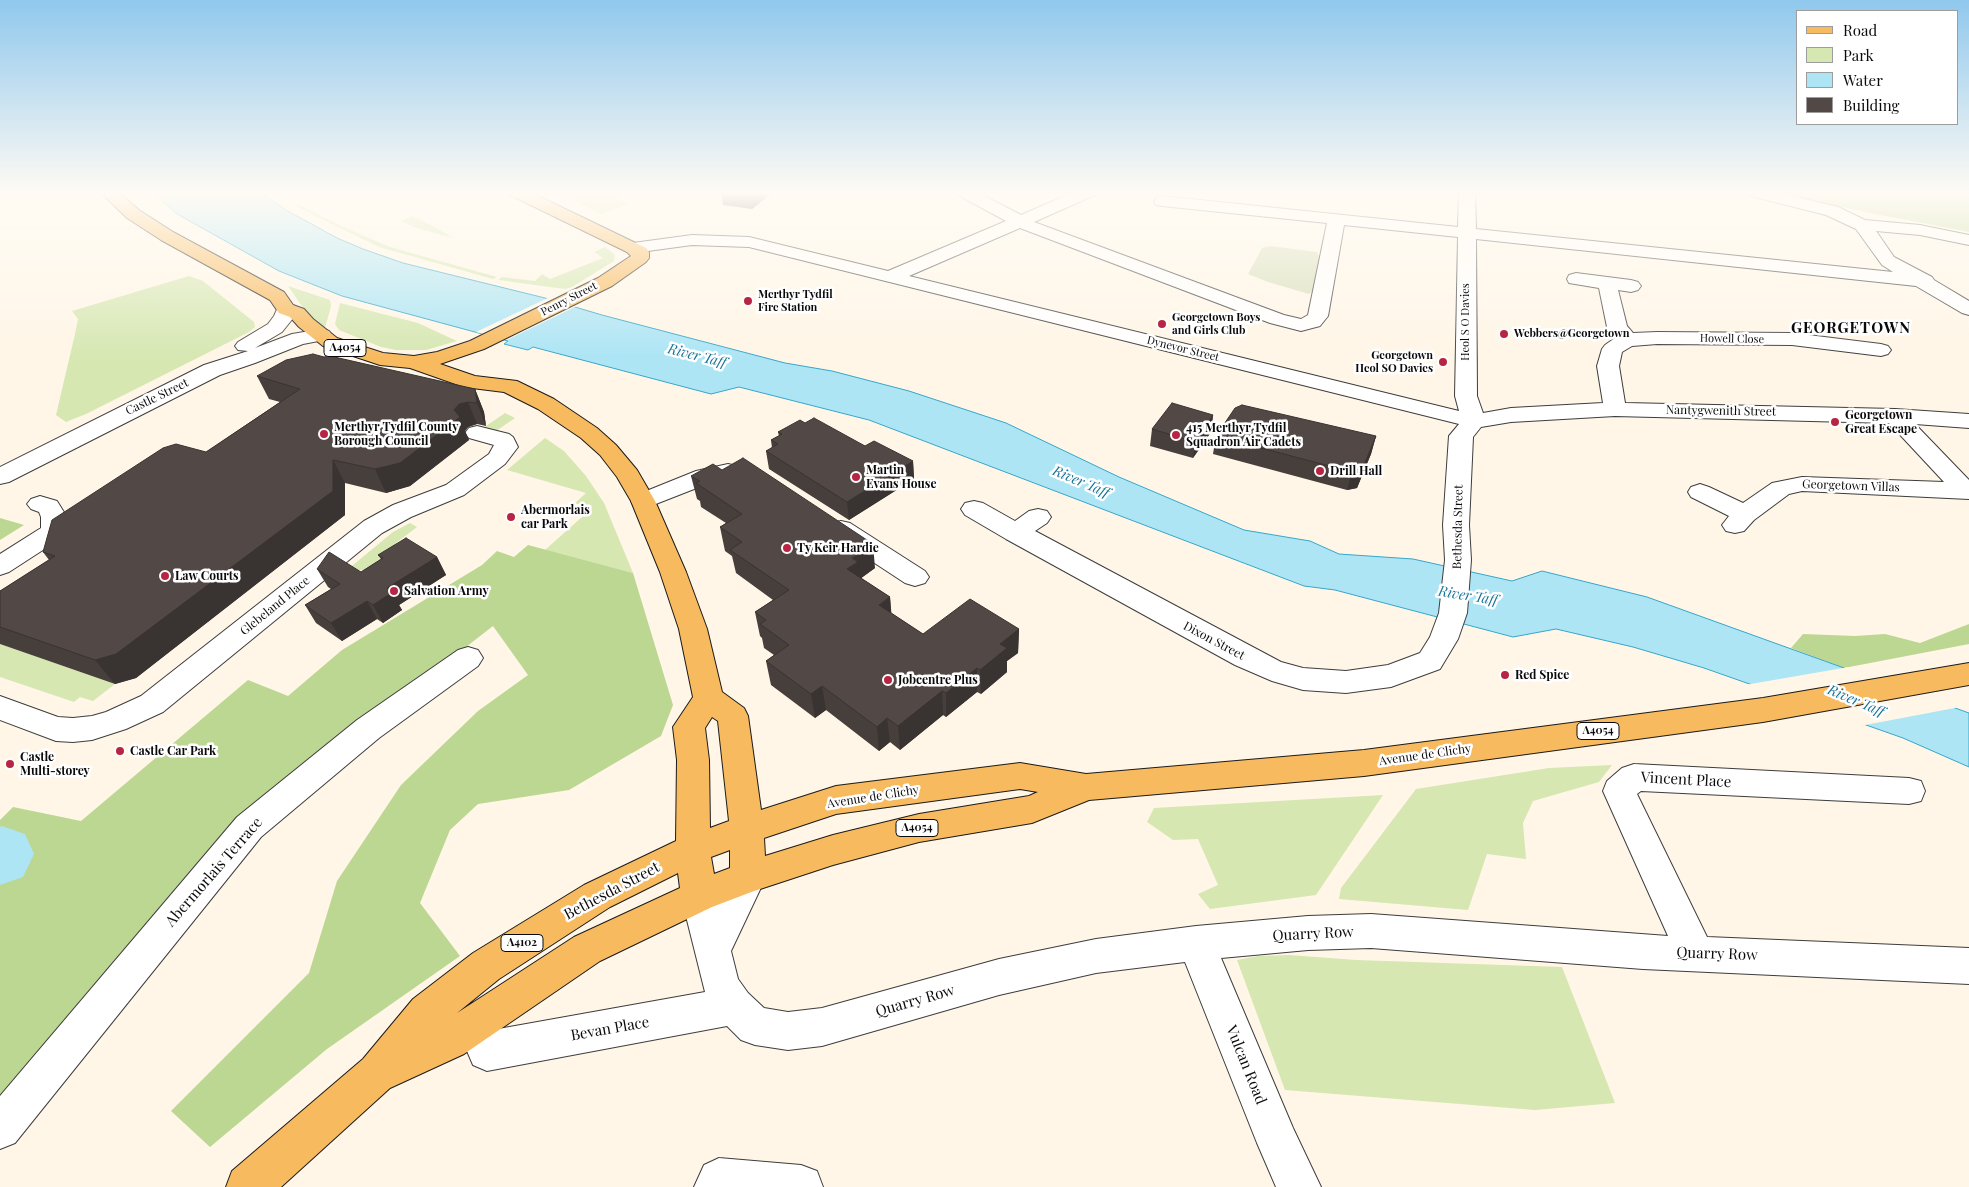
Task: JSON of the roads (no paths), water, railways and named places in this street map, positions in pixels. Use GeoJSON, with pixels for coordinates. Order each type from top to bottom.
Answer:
{"type":"FeatureCollection","features":[{"type":"Feature","properties":{"kind":"main road","name":"A4054"},"geometry":{"type":"LineString","coordinates":[[187,247],[277,296],[286,309],[298,313],[306,323],[330,342],[380,359],[414,362],[441,358],[486,341]]}},
{"type":"Feature","properties":{"kind":"main road"},"geometry":{"type":"LineString","coordinates":[[620,247],[634,255]]}},
{"type":"Feature","properties":{"kind":"main road","name":"Penry Street"},"geometry":{"type":"LineString","coordinates":[[486,341],[617,275],[634,255]]}},
{"type":"Feature","properties":{"kind":"main road","name":"A4054"},"geometry":{"type":"LineString","coordinates":[[486,341],[475,352],[479,358],[492,366],[509,386]]}},
{"type":"Feature","properties":{"kind":"main road","name":"A4054"},"geometry":{"type":"LineString","coordinates":[[414,362],[472,382],[509,386],[564,415],[608,450],[628,475],[643,501],[673,572],[693,629],[708,698]]}},
{"type":"Feature","properties":{"kind":"main road","name":"Avenue de Clichy"},"geometry":{"type":"LineString","coordinates":[[747,829],[836,800],[1020,776],[1086,787],[1364,763],[1763,710],[1969,674]]}},
{"type":"Feature","properties":{"kind":"main road"},"geometry":{"type":"LineString","coordinates":[[699,896],[693,849],[693,760],[689,727],[708,698],[733,716],[747,829],[748,877]]}},
{"type":"Feature","properties":{"kind":"main road","name":"Avenue de Clichy"},"geometry":{"type":"LineString","coordinates":[[748,877],[833,850],[919,828],[1032,809],[1086,787]]}},
{"type":"Feature","properties":{"kind":"main road","name":"A4054"},"geometry":{"type":"LineString","coordinates":[[693,849],[747,829]]}},
{"type":"Feature","properties":{"kind":"main road","name":"Bethesda Street"},"geometry":{"type":"LineString","coordinates":[[248,1187],[377,1073],[427,1012],[486,966],[597,896],[693,849]]}},
{"type":"Feature","properties":{"kind":"main road","name":"A4054"},"geometry":{"type":"LineString","coordinates":[[699,896],[748,877]]}},
{"type":"Feature","properties":{"kind":"main road","name":"Bethesda Street"},"geometry":{"type":"LineString","coordinates":[[377,1073],[450,1040],[587,949],[699,896]]}},
{"type":"Feature","properties":{"kind":"street","name":"Penry Street"},"geometry":{"type":"LineString","coordinates":[[634,255],[678,247]]}},
{"type":"Feature","properties":{"kind":"street","name":"Penry Street"},"geometry":{"type":"LineString","coordinates":[[772,247],[892,276]]}},
{"type":"Feature","properties":{"kind":"street"},"geometry":{"type":"LineString","coordinates":[[892,276],[960,247]]}},
{"type":"Feature","properties":{"kind":"street"},"geometry":{"type":"LineString","coordinates":[[1088,247],[1277,319],[1301,325],[1313,322],[1318,316],[1331,247]]}},
{"type":"Feature","properties":{"kind":"street","name":"Heol S O Davies"},"geometry":{"type":"LineString","coordinates":[[1466,247],[1466,396],[1474,421]]}},
{"type":"Feature","properties":{"kind":"street"},"geometry":{"type":"LineString","coordinates":[[1610,247],[1924,281]]}},
{"type":"Feature","properties":{"kind":"street"},"geometry":{"type":"LineString","coordinates":[[1878,247],[1888,261],[1969,309]]}},
{"type":"Feature","properties":{"kind":"street","name":"Dynevor Street"},"geometry":{"type":"LineString","coordinates":[[892,276],[1474,421]]}},
{"type":"Feature","properties":{"kind":"street"},"geometry":{"type":"LineString","coordinates":[[1576,279],[1631,286]]}},
{"type":"Feature","properties":{"kind":"street"},"geometry":{"type":"LineString","coordinates":[[1607,283],[1617,327],[1627,340],[1612,349],[1608,366],[1615,409]]}},
{"type":"Feature","properties":{"kind":"street"},"geometry":{"type":"LineString","coordinates":[[212,370],[233,353],[264,337],[275,328],[284,317],[286,309]]}},
{"type":"Feature","properties":{"kind":"street"},"geometry":{"type":"LineString","coordinates":[[1820,322],[1836,344]]}},
{"type":"Feature","properties":{"kind":"street","name":"Castle Street"},"geometry":{"type":"LineString","coordinates":[[0,477],[212,370],[248,359],[299,338],[322,335]]}},
{"type":"Feature","properties":{"kind":"street","name":"Howell Close"},"geometry":{"type":"LineString","coordinates":[[1627,340],[1657,338],[1792,339],[1881,350]]}},
{"type":"Feature","properties":{"kind":"street","name":"Nantygwenith Street"},"geometry":{"type":"LineString","coordinates":[[1474,421],[1511,415],[1615,409],[1895,416],[1969,421]]}},
{"type":"Feature","properties":{"kind":"street","name":"Georgetown Villas"},"geometry":{"type":"LineString","coordinates":[[1895,416],[1968,491]]}},
{"type":"Feature","properties":{"kind":"street","name":"Bethesda Street"},"geometry":{"type":"LineString","coordinates":[[1430,661],[1444,638],[1453,613],[1458,560],[1456,525],[1461,436],[1474,421]]}},
{"type":"Feature","properties":{"kind":"street","name":"Glebeland Place"},"geometry":{"type":"LineString","coordinates":[[0,708],[56,729],[73,730],[92,728],[115,721],[152,704],[372,527],[402,511],[454,490],[497,459],[506,447],[505,442],[501,439],[477,433]]}},
{"type":"Feature","properties":{"kind":"street"},"geometry":{"type":"LineString","coordinates":[[643,501],[705,476],[730,470],[753,472]]}},
{"type":"Feature","properties":{"kind":"street","name":"Georgetown Villas"},"geometry":{"type":"LineString","coordinates":[[1700,492],[1740,520],[1780,488],[1802,484],[1968,491]]}},
{"type":"Feature","properties":{"kind":"street"},"geometry":{"type":"LineString","coordinates":[[40,504],[48,508],[54,517],[54,531]]}},
{"type":"Feature","properties":{"kind":"street","name":"Dixon Street"},"geometry":{"type":"LineString","coordinates":[[974,509],[1244,657],[1272,670],[1303,679],[1346,682],[1391,676],[1430,661]]}},
{"type":"Feature","properties":{"kind":"street"},"geometry":{"type":"LineString","coordinates":[[0,566],[77,516]]}},
{"type":"Feature","properties":{"kind":"street"},"geometry":{"type":"LineString","coordinates":[[1015,533],[1038,517]]}},
{"type":"Feature","properties":{"kind":"street"},"geometry":{"type":"LineString","coordinates":[[824,518],[915,577]]}},
{"type":"Feature","properties":{"kind":"street","name":"Abermorlais Terrace"},"geometry":{"type":"LineString","coordinates":[[0,1128],[250,827],[368,729],[468,658]]}},
{"type":"Feature","properties":{"kind":"street","name":"Vincent Place"},"geometry":{"type":"LineString","coordinates":[[1696,953],[1619,791],[1634,777],[1908,791]]}},
{"type":"Feature","properties":{"kind":"street"},"geometry":{"type":"LineString","coordinates":[[712,952],[748,877]]}},
{"type":"Feature","properties":{"kind":"street","name":"Quarry Row"},"geometry":{"type":"LineString","coordinates":[[699,896],[721,986],[734,1006],[755,1026],[788,1032],[822,1027],[999,976],[1096,956],[1196,943],[1308,933],[1371,931],[1643,952],[1969,966]]}},
{"type":"Feature","properties":{"kind":"street","name":"Vulcan Road"},"geometry":{"type":"LineString","coordinates":[[1196,943],[1278,1143],[1299,1187]]}},
{"type":"Feature","properties":{"kind":"street","name":"Bevan Place"},"geometry":{"type":"LineString","coordinates":[[486,1051],[734,1006]]}},
{"type":"Feature","properties":{"kind":"street"},"geometry":{"type":"LineString","coordinates":[[718,1183],[801,1187]]}},
{"type":"Feature","properties":{"kind":"water","name":"River Taff"},"geometry":{"type":"Polygon","coordinates":[[[237,247],[359,247],[403,263],[545,298],[602,315],[785,363],[832,371],[909,391],[1006,423],[1119,477],[1244,530],[1310,541],[1339,554],[1413,559],[1512,581],[1542,571],[1647,597],[1969,713],[1969,767],[1903,738],[1704,668],[1633,647],[1556,629],[1513,637],[1335,590],[1304,586],[869,420],[739,387],[711,394],[533,347],[528,350],[504,344],[508,341],[342,296],[279,271],[237,247]]]}},
{"type":"Feature","properties":{"kind":"place","name":"Merthyr Tydfil Fire Station"},"geometry":{"type":"Point","coordinates":[748,301]}},
{"type":"Feature","properties":{"kind":"place","name":"Georgetown Boys and Girls Club"},"geometry":{"type":"Point","coordinates":[1162,324]}},
{"type":"Feature","properties":{"kind":"place","name":"Webbers@Georgetown"},"geometry":{"type":"Point","coordinates":[1504,334]}},
{"type":"Feature","properties":{"kind":"place","name":"Georgetown Heol SO Davies"},"geometry":{"type":"Point","coordinates":[1443,362]}},
{"type":"Feature","properties":{"kind":"place","name":"Georgetown Great Escape"},"geometry":{"type":"Point","coordinates":[1835,422]}},
{"type":"Feature","properties":{"kind":"place","name":"Merthyr Tydfil County Borough Council"},"geometry":{"type":"Point","coordinates":[324,434]}},
{"type":"Feature","properties":{"kind":"place","name":"415 Merthyr Tydfil Squadron Air Cadets"},"geometry":{"type":"Point","coordinates":[1176,435]}},
{"type":"Feature","properties":{"kind":"place","name":"Drill Hall"},"geometry":{"type":"Point","coordinates":[1320,471]}},
{"type":"Feature","properties":{"kind":"place","name":"Martin Evans House"},"geometry":{"type":"Point","coordinates":[856,477]}},
{"type":"Feature","properties":{"kind":"place","name":"Abermorlais car Park"},"geometry":{"type":"Point","coordinates":[511,517]}},
{"type":"Feature","properties":{"kind":"place","name":"Ty Keir Hardie"},"geometry":{"type":"Point","coordinates":[787,548]}},
{"type":"Feature","properties":{"kind":"place","name":"Law Courts"},"geometry":{"type":"Point","coordinates":[165,576]}},
{"type":"Feature","properties":{"kind":"place","name":"Salvation Army"},"geometry":{"type":"Point","coordinates":[394,591]}},
{"type":"Feature","properties":{"kind":"place","name":"Red Spice"},"geometry":{"type":"Point","coordinates":[1505,675]}},
{"type":"Feature","properties":{"kind":"place","name":"Jobcentre Plus"},"geometry":{"type":"Point","coordinates":[888,680]}},
{"type":"Feature","properties":{"kind":"place","name":"Castle Car Park"},"geometry":{"type":"Point","coordinates":[120,751]}},
{"type":"Feature","properties":{"kind":"place","name":"Castle Multi-storey"},"geometry":{"type":"Point","coordinates":[10,764]}},
{"type":"Feature","properties":{"kind":"district","name":"GEORGETOWN"},"geometry":{"type":"Point","coordinates":[1851,328]}}]}
